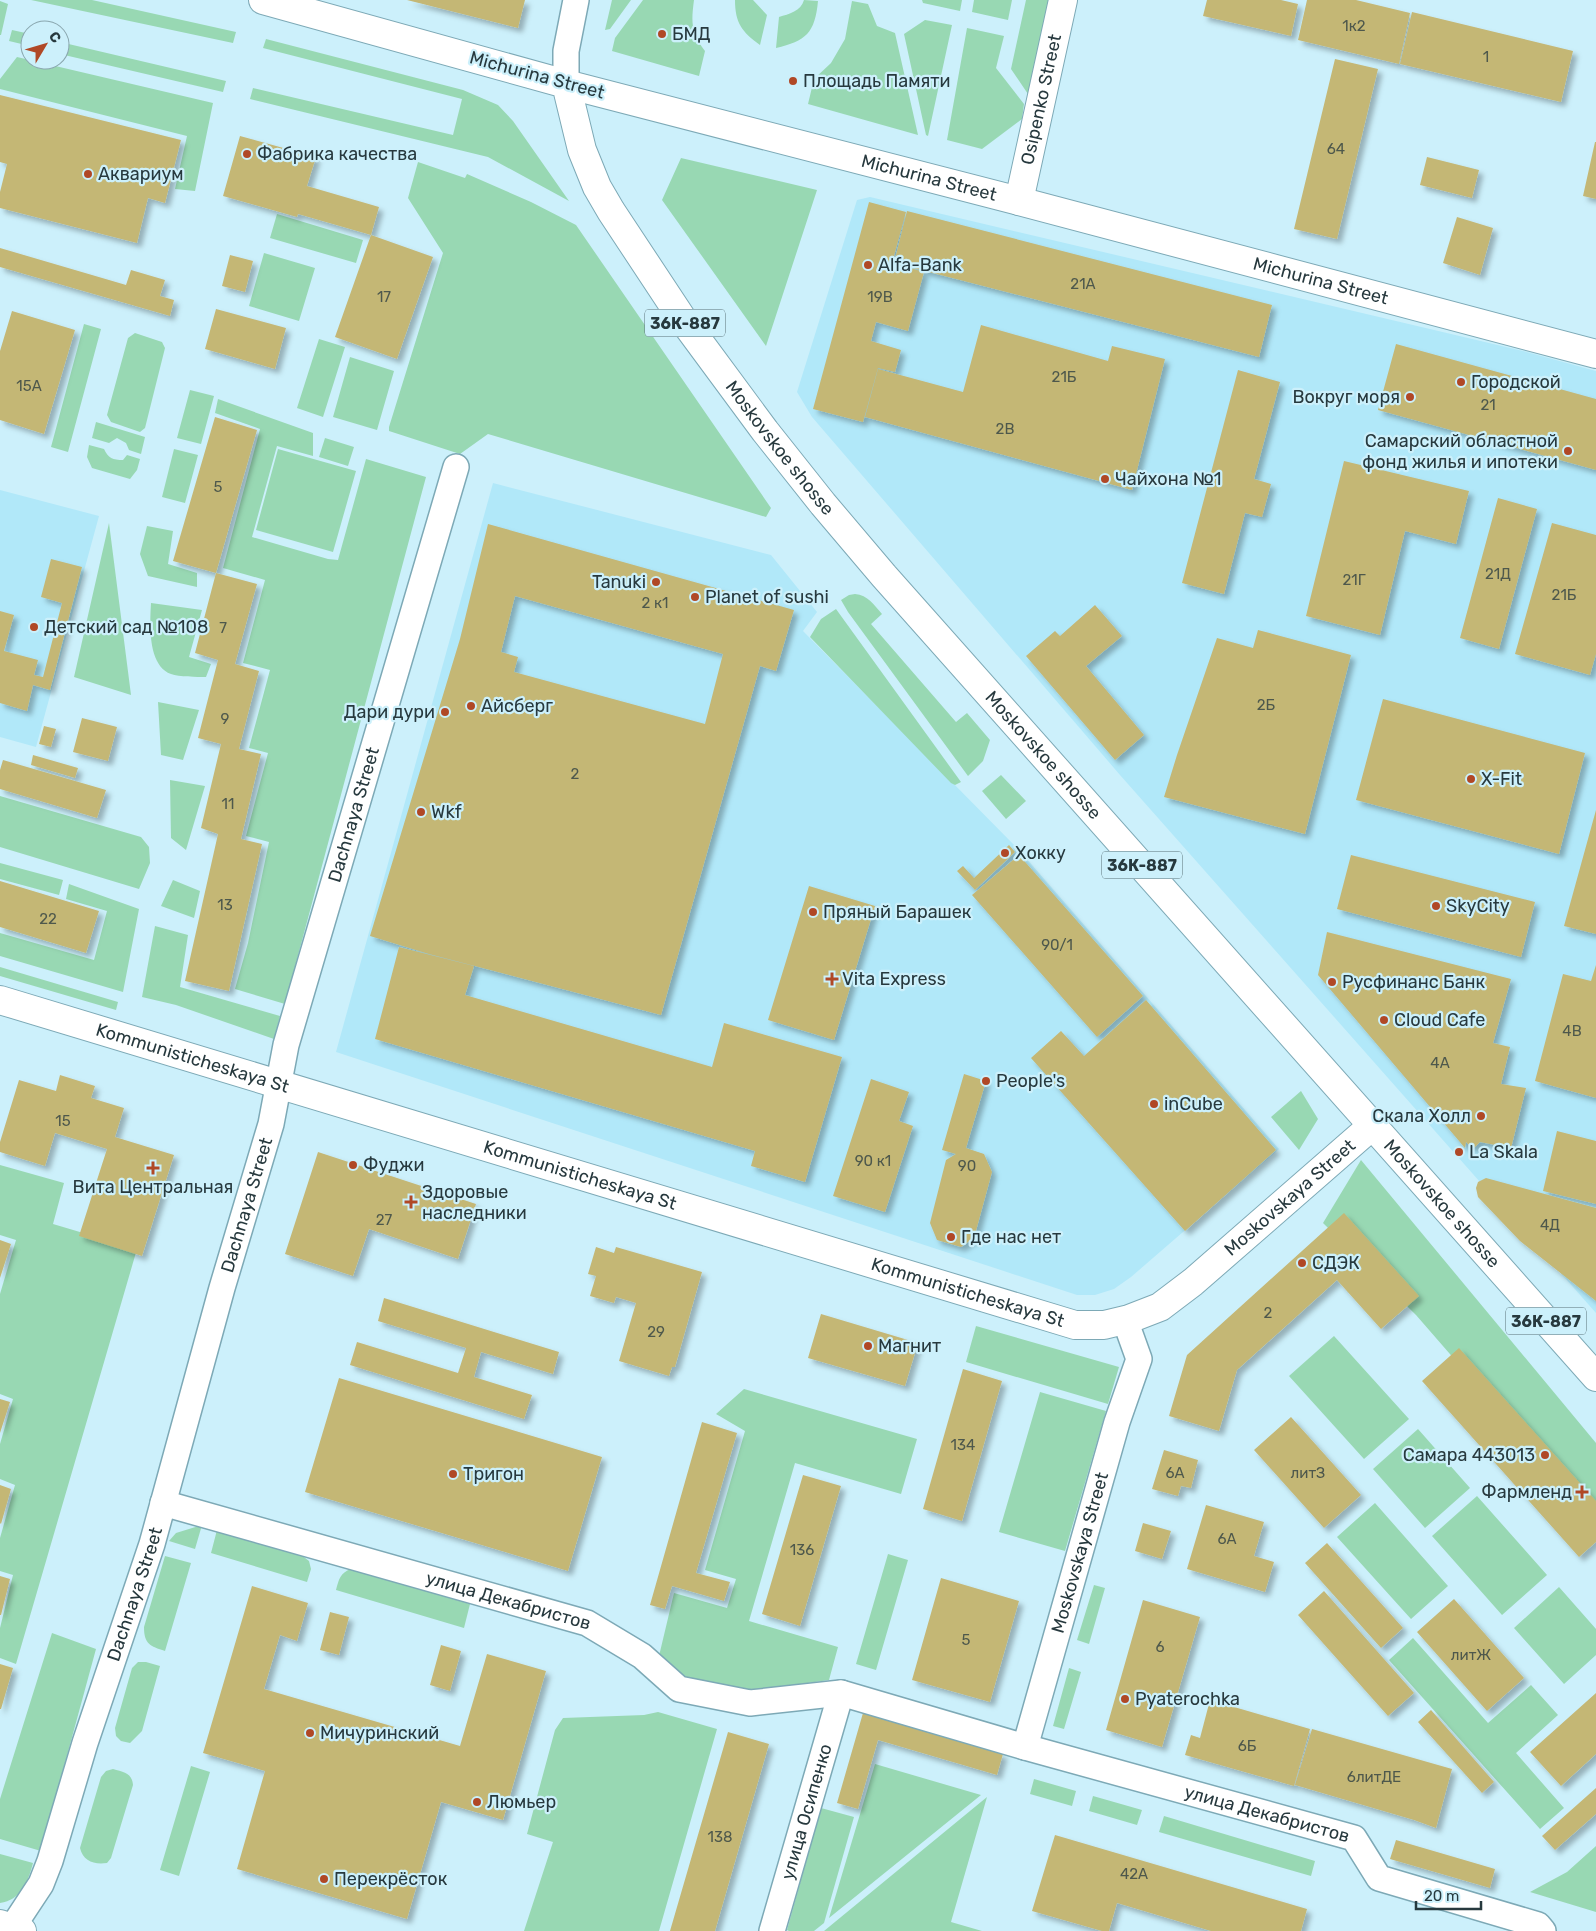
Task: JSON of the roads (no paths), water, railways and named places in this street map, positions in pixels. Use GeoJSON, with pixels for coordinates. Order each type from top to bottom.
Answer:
{"type":"FeatureCollection","features":[{"type":"Feature","properties":{"kind":"main road","name":"Michurina Street"},"geometry":{"type":"LineString","coordinates":[[263,0],[566,84],[1019,201],[1596,354]]}},
{"type":"Feature","properties":{"kind":"main road","name":"Osipenko Street"},"geometry":{"type":"LineString","coordinates":[[1019,201],[1064,0]]}},
{"type":"Feature","properties":{"kind":"main road","name":"Moskovskoe shosse"},"geometry":{"type":"LineString","coordinates":[[566,84],[582,150],[597,187],[683,320],[823,504],[884,576],[1596,1377]]}},
{"type":"Feature","properties":{"kind":"main road","name":"Kommunisticheskaya St"},"geometry":{"type":"LineString","coordinates":[[0,1000],[1075,1325],[1104,1325],[1125,1320],[1160,1307]]}},
{"type":"Feature","properties":{"kind":"main road","name":"Moskovskaya Street"},"geometry":{"type":"LineString","coordinates":[[1160,1307],[1192,1282],[1373,1125]]}},
{"type":"Feature","properties":{"kind":"street"},"geometry":{"type":"LineString","coordinates":[[566,84],[566,51],[576,0]]}},
{"type":"Feature","properties":{"kind":"street","name":"Dachnaya Street"},"geometry":{"type":"LineString","coordinates":[[11,1928],[41,1884],[50,1861],[85,1743],[152,1544],[227,1272],[272,1124],[286,1045],[456,467]]}},
{"type":"Feature","properties":{"kind":"street","name":"Moskovskaya Street"},"geometry":{"type":"LineString","coordinates":[[1026,1747],[1117,1422],[1139,1359],[1125,1320]]}},
{"type":"Feature","properties":{"kind":"street","name":"улица Декабристов"},"geometry":{"type":"LineString","coordinates":[[163,1503],[587,1623],[642,1656],[679,1689],[750,1704],[841,1693],[1026,1747],[1354,1838],[1379,1878],[1538,1925],[1543,1931]]}},
{"type":"Feature","properties":{"kind":"street","name":"улица Осипенко"},"geometry":{"type":"LineString","coordinates":[[772,1931],[841,1693]]}},
{"type":"Feature","properties":{"kind":"place","name":"БМД"},"geometry":{"type":"Point","coordinates":[662,34]}},
{"type":"Feature","properties":{"kind":"place","name":"Площадь Памяти"},"geometry":{"type":"Point","coordinates":[793,81]}},
{"type":"Feature","properties":{"kind":"place","name":"Фабрика качества"},"geometry":{"type":"Point","coordinates":[247,154]}},
{"type":"Feature","properties":{"kind":"place","name":"Аквариум"},"geometry":{"type":"Point","coordinates":[88,174]}},
{"type":"Feature","properties":{"kind":"place","name":"Alfa-Bank"},"geometry":{"type":"Point","coordinates":[868,265]}},
{"type":"Feature","properties":{"kind":"place","name":"Городской"},"geometry":{"type":"Point","coordinates":[1461,382]}},
{"type":"Feature","properties":{"kind":"place","name":"Вокруг моря"},"geometry":{"type":"Point","coordinates":[1410,397]}},
{"type":"Feature","properties":{"kind":"place","name":"Самарский областной фонд жилья и ипотеки"},"geometry":{"type":"Point","coordinates":[1568,451]}},
{"type":"Feature","properties":{"kind":"place","name":"Чайхона №1"},"geometry":{"type":"Point","coordinates":[1105,479]}},
{"type":"Feature","properties":{"kind":"place","name":"Tanuki"},"geometry":{"type":"Point","coordinates":[656,582]}},
{"type":"Feature","properties":{"kind":"place","name":"Planet of sushi"},"geometry":{"type":"Point","coordinates":[695,597]}},
{"type":"Feature","properties":{"kind":"place","name":"Детский сад №108"},"geometry":{"type":"Point","coordinates":[34,627]}},
{"type":"Feature","properties":{"kind":"place","name":"Айсберг"},"geometry":{"type":"Point","coordinates":[471,706]}},
{"type":"Feature","properties":{"kind":"place","name":"Дари дури"},"geometry":{"type":"Point","coordinates":[445,712]}},
{"type":"Feature","properties":{"kind":"place","name":"X-Fit"},"geometry":{"type":"Point","coordinates":[1471,779]}},
{"type":"Feature","properties":{"kind":"place","name":"Wkf"},"geometry":{"type":"Point","coordinates":[421,812]}},
{"type":"Feature","properties":{"kind":"place","name":"Хокку"},"geometry":{"type":"Point","coordinates":[1005,853]}},
{"type":"Feature","properties":{"kind":"place","name":"SkyCity"},"geometry":{"type":"Point","coordinates":[1436,906]}},
{"type":"Feature","properties":{"kind":"place","name":"Пряный Барашек"},"geometry":{"type":"Point","coordinates":[813,912]}},
{"type":"Feature","properties":{"kind":"place","name":"Vita Express"},"geometry":{"type":"Point","coordinates":[832,979]}},
{"type":"Feature","properties":{"kind":"place","name":"Русфинанс Банк"},"geometry":{"type":"Point","coordinates":[1332,982]}},
{"type":"Feature","properties":{"kind":"place","name":"Cloud Cafe"},"geometry":{"type":"Point","coordinates":[1384,1020]}},
{"type":"Feature","properties":{"kind":"place","name":"People's"},"geometry":{"type":"Point","coordinates":[986,1081]}},
{"type":"Feature","properties":{"kind":"place","name":"inCube"},"geometry":{"type":"Point","coordinates":[1154,1104]}},
{"type":"Feature","properties":{"kind":"place","name":"Скала Холл"},"geometry":{"type":"Point","coordinates":[1481,1116]}},
{"type":"Feature","properties":{"kind":"place","name":"La Skala"},"geometry":{"type":"Point","coordinates":[1459,1152]}},
{"type":"Feature","properties":{"kind":"place","name":"Фуджи"},"geometry":{"type":"Point","coordinates":[353,1165]}},
{"type":"Feature","properties":{"kind":"place","name":"Вита Центральная"},"geometry":{"type":"Point","coordinates":[153,1168]}},
{"type":"Feature","properties":{"kind":"place","name":"Здоровые наследники"},"geometry":{"type":"Point","coordinates":[411,1202]}},
{"type":"Feature","properties":{"kind":"place","name":"Где нас нет"},"geometry":{"type":"Point","coordinates":[951,1237]}},
{"type":"Feature","properties":{"kind":"place","name":"СДЭК"},"geometry":{"type":"Point","coordinates":[1302,1263]}},
{"type":"Feature","properties":{"kind":"place","name":"Магнит"},"geometry":{"type":"Point","coordinates":[868,1346]}},
{"type":"Feature","properties":{"kind":"place","name":"Самара 443013"},"geometry":{"type":"Point","coordinates":[1545,1455]}},
{"type":"Feature","properties":{"kind":"place","name":"Тригон"},"geometry":{"type":"Point","coordinates":[453,1474]}},
{"type":"Feature","properties":{"kind":"place","name":"Фармленд"},"geometry":{"type":"Point","coordinates":[1582,1492]}},
{"type":"Feature","properties":{"kind":"place","name":"Pyaterochka"},"geometry":{"type":"Point","coordinates":[1125,1699]}},
{"type":"Feature","properties":{"kind":"place","name":"Мичуринский"},"geometry":{"type":"Point","coordinates":[310,1733]}},
{"type":"Feature","properties":{"kind":"place","name":"Люмьер"},"geometry":{"type":"Point","coordinates":[477,1802]}},
{"type":"Feature","properties":{"kind":"place","name":"Перекрёсток"},"geometry":{"type":"Point","coordinates":[324,1879]}}]}
